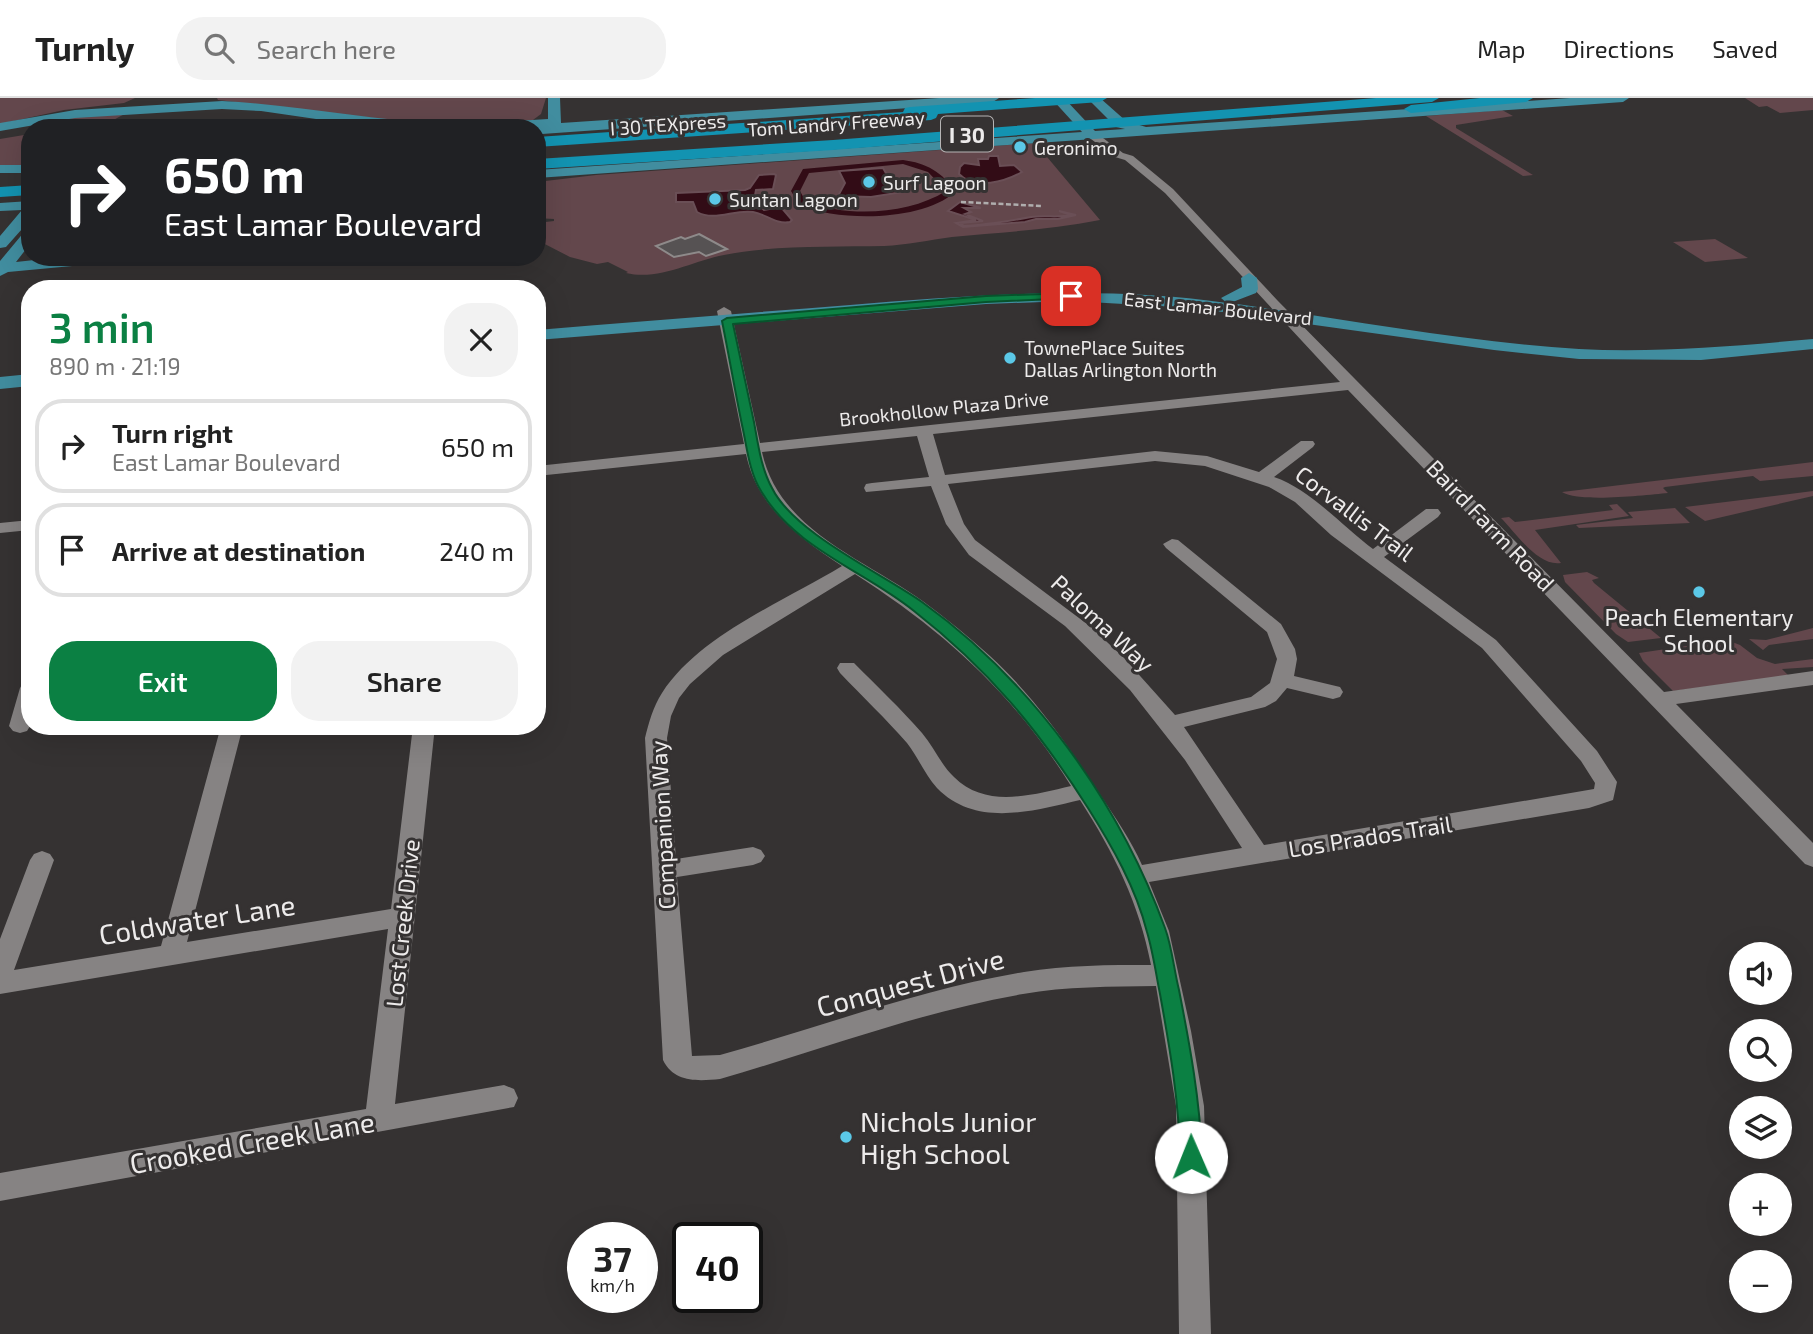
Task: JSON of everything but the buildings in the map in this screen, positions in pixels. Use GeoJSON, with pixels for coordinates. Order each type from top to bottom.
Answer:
{"type":"FeatureCollection","features":[{"type":"Feature","properties":{"kind":"highway"},"geometry":{"type":"LineString","coordinates":[[650,138],[817,118],[1100,98]]}},
{"type":"Feature","properties":{"kind":"highway"},"geometry":{"type":"LineString","coordinates":[[1167,103],[1234,98]]}},
{"type":"Feature","properties":{"kind":"highway","name":"Tom Landry Freeway"},"geometry":{"type":"LineString","coordinates":[[546,163],[833,145],[1361,101],[1432,98]]}},
{"type":"Feature","properties":{"kind":"highway"},"geometry":{"type":"LineString","coordinates":[[546,149],[1361,101],[1514,98]]}},
{"type":"Feature","properties":{"kind":"highway"},"geometry":{"type":"LineString","coordinates":[[1316,118],[1526,98]]}},
{"type":"Feature","properties":{"kind":"highway","name":"Tom Landry Freeway"},"geometry":{"type":"LineString","coordinates":[[546,149],[1124,104],[650,138]]}},
{"type":"Feature","properties":{"kind":"highway"},"geometry":{"type":"LineString","coordinates":[[650,138],[968,122],[1080,107]]}},
{"type":"Feature","properties":{"kind":"highway","name":"I 30 TEXpress"},"geometry":{"type":"LineString","coordinates":[[546,149],[968,122]]}},
{"type":"Feature","properties":{"kind":"highway","name":"I 30 TEXpress"},"geometry":{"type":"LineString","coordinates":[[546,149],[650,138]]}},
{"type":"Feature","properties":{"kind":"highway"},"geometry":{"type":"LineString","coordinates":[[0,175],[21,178]]}},
{"type":"Feature","properties":{"kind":"highway"},"geometry":{"type":"LineString","coordinates":[[0,187],[21,182]]}},
{"type":"Feature","properties":{"kind":"highway"},"geometry":{"type":"LineString","coordinates":[[0,199],[21,205]]}},
{"type":"Feature","properties":{"kind":"main road"},"geometry":{"type":"LineString","coordinates":[[71,119],[138,104],[148,98]]}},
{"type":"Feature","properties":{"kind":"main road"},"geometry":{"type":"LineString","coordinates":[[125,119],[171,98]]}},
{"type":"Feature","properties":{"kind":"main road"},"geometry":{"type":"LineString","coordinates":[[142,119],[188,98]]}},
{"type":"Feature","properties":{"kind":"main road"},"geometry":{"type":"LineString","coordinates":[[554,115],[916,98]]}},
{"type":"Feature","properties":{"kind":"main road"},"geometry":{"type":"LineString","coordinates":[[554,115],[993,98]]}},
{"type":"Feature","properties":{"kind":"main road"},"geometry":{"type":"LineString","coordinates":[[1057,98],[1132,128],[1168,129]]}},
{"type":"Feature","properties":{"kind":"main road"},"geometry":{"type":"LineString","coordinates":[[546,173],[1097,132],[1623,98]]}},
{"type":"Feature","properties":{"kind":"main road"},"geometry":{"type":"LineString","coordinates":[[41,119],[138,104],[231,105],[338,119]]}},
{"type":"Feature","properties":{"kind":"main road"},"geometry":{"type":"LineString","coordinates":[[1080,107],[1097,132]]}},
{"type":"Feature","properties":{"kind":"main road"},"geometry":{"type":"LineString","coordinates":[[0,127],[21,123]]}},
{"type":"Feature","properties":{"kind":"main road"},"geometry":{"type":"LineString","coordinates":[[0,135],[21,130]]}},
{"type":"Feature","properties":{"kind":"main road"},"geometry":{"type":"LineString","coordinates":[[0,135],[21,134]]}},
{"type":"Feature","properties":{"kind":"main road"},"geometry":{"type":"LineString","coordinates":[[0,169],[21,177]]}},
{"type":"Feature","properties":{"kind":"main road"},"geometry":{"type":"LineString","coordinates":[[0,208],[21,207]]}},
{"type":"Feature","properties":{"kind":"main road"},"geometry":{"type":"LineString","coordinates":[[0,246],[15,232]]}},
{"type":"Feature","properties":{"kind":"main road"},"geometry":{"type":"LineString","coordinates":[[15,232],[1,271],[34,266]]}},
{"type":"Feature","properties":{"kind":"main road"},"geometry":{"type":"LineString","coordinates":[[1230,298],[1250,289],[1249,278]]}},
{"type":"Feature","properties":{"kind":"main road","name":"East Lamar Boulevard"},"geometry":{"type":"LineString","coordinates":[[546,324],[726,316],[1106,286],[1230,298],[1342,322],[1494,345],[1701,355],[1813,344]]}},
{"type":"Feature","properties":{"kind":"main road","name":"East Lamar Boulevard"},"geometry":{"type":"LineString","coordinates":[[1004,293],[1156,299],[1280,310],[1471,331],[1577,348],[1706,341],[1813,330]]}},
{"type":"Feature","properties":{"kind":"main road","name":"East Lamar Boulevard"},"geometry":{"type":"LineString","coordinates":[[546,334],[654,327],[726,316]]}},
{"type":"Feature","properties":{"kind":"main road"},"geometry":{"type":"LineString","coordinates":[[1314,345],[1320,329],[1342,322]]}},
{"type":"Feature","properties":{"kind":"main road"},"geometry":{"type":"LineString","coordinates":[[654,327],[700,329],[731,342]]}},
{"type":"Feature","properties":{"kind":"main road"},"geometry":{"type":"LineString","coordinates":[[0,371],[21,368]]}},
{"type":"Feature","properties":{"kind":"main road"},"geometry":{"type":"LineString","coordinates":[[0,371],[21,377]]}},
{"type":"Feature","properties":{"kind":"street","name":"Baird Farm Road"},"geometry":{"type":"LineString","coordinates":[[1097,132],[1119,156],[1129,158],[1169,191],[1249,278],[1813,858]]}},
{"type":"Feature","properties":{"kind":"street"},"geometry":{"type":"LineString","coordinates":[[726,316],[752,449],[766,489],[775,503],[804,531],[918,606],[983,661],[1016,696],[1087,790],[1135,875],[1157,931],[1190,1106],[1195,1334]]}},
{"type":"Feature","properties":{"kind":"street","name":"Brookhollow Plaza Drive"},"geometry":{"type":"LineString","coordinates":[[546,470],[1354,385]]}},
{"type":"Feature","properties":{"kind":"street","name":"Paloma Way"},"geometry":{"type":"LineString","coordinates":[[924,431],[960,533],[972,550],[987,563],[1024,585],[1107,654],[1169,724],[1216,784],[1258,855]]}},
{"type":"Feature","properties":{"kind":"street"},"geometry":{"type":"LineString","coordinates":[[1262,478],[1307,444]]}},
{"type":"Feature","properties":{"kind":"street","name":"Corvallis Trail"},"geometry":{"type":"LineString","coordinates":[[872,488],[1155,456],[1207,461],[1262,478],[1291,491],[1373,557],[1489,643],[1589,756],[1606,782],[1605,794]]}},
{"type":"Feature","properties":{"kind":"street"},"geometry":{"type":"LineString","coordinates":[[1373,557],[1432,513]]}},
{"type":"Feature","properties":{"kind":"street"},"geometry":{"type":"LineString","coordinates":[[1,529],[21,526]]}},
{"type":"Feature","properties":{"kind":"street"},"geometry":{"type":"LineString","coordinates":[[1169,724],[1270,697],[1283,680],[1288,663],[1282,638],[1274,628],[1172,544]]}},
{"type":"Feature","properties":{"kind":"street","name":"Companion Way"},"geometry":{"type":"LineString","coordinates":[[677,1060],[656,738],[662,708],[673,690],[716,649],[855,566]]}},
{"type":"Feature","properties":{"kind":"street"},"geometry":{"type":"LineString","coordinates":[[847,668],[915,739],[945,782],[958,794],[995,806],[1020,805],[1087,790]]}},
{"type":"Feature","properties":{"kind":"street"},"geometry":{"type":"LineString","coordinates":[[1659,700],[1813,678]]}},
{"type":"Feature","properties":{"kind":"street"},"geometry":{"type":"LineString","coordinates":[[1283,680],[1333,692]]}},
{"type":"Feature","properties":{"kind":"street"},"geometry":{"type":"LineString","coordinates":[[171,956],[230,735]]}},
{"type":"Feature","properties":{"kind":"street","name":"Lost Creek Drive"},"geometry":{"type":"LineString","coordinates":[[379,1120],[423,735]]}},
{"type":"Feature","properties":{"kind":"street","name":"Los Prados Trail"},"geometry":{"type":"LineString","coordinates":[[1135,875],[1589,800],[1605,794]]}},
{"type":"Feature","properties":{"kind":"street"},"geometry":{"type":"LineString","coordinates":[[664,870],[753,856]]}},
{"type":"Feature","properties":{"kind":"street"},"geometry":{"type":"LineString","coordinates":[[0,973],[42,860]]}},
{"type":"Feature","properties":{"kind":"street","name":"Coldwater Lane"},"geometry":{"type":"LineString","coordinates":[[0,983],[404,917]]}},
{"type":"Feature","properties":{"kind":"street","name":"Conquest Drive"},"geometry":{"type":"LineString","coordinates":[[677,1060],[684,1067],[692,1069],[720,1067],[967,995],[1025,983],[1093,976],[1166,975]]}},
{"type":"Feature","properties":{"kind":"street","name":"Crooked Creek Lane"},"geometry":{"type":"LineString","coordinates":[[0,1186],[504,1098]]}},
{"type":"Feature","properties":{"kind":"shaded area"},"geometry":{"type":"Polygon","coordinates":[[[0,98],[135,98],[124,103],[64,110],[0,124],[0,98]]]}},
{"type":"Feature","properties":{"kind":"shaded area"},"geometry":{"type":"Polygon","coordinates":[[[217,98],[546,98],[541,114],[534,119],[382,119],[217,98]]]}},
{"type":"Feature","properties":{"kind":"shaded area"},"geometry":{"type":"Polygon","coordinates":[[[1745,98],[1813,98],[1813,110],[1780,113],[1767,106],[1759,107],[1745,98]]]}},
{"type":"Feature","properties":{"kind":"shaded area"},"geometry":{"type":"Polygon","coordinates":[[[1502,110],[1513,116],[1456,125],[1456,128],[1533,175],[1523,176],[1426,116],[1502,110]]]}},
{"type":"Feature","properties":{"kind":"shaded area"},"geometry":{"type":"Polygon","coordinates":[[[128,112],[115,119],[68,119],[128,112]]]}},
{"type":"Feature","properties":{"kind":"shaded area"},"geometry":{"type":"Polygon","coordinates":[[[21,136],[21,166],[0,167],[0,139],[21,136]]]}},
{"type":"Feature","properties":{"kind":"shaded area"},"geometry":{"type":"Polygon","coordinates":[[[1050,142],[1056,149],[1042,151],[1100,220],[893,245],[804,247],[743,252],[663,272],[638,275],[626,273],[628,272],[608,262],[597,264],[570,257],[546,245],[546,222],[554,219],[546,219],[546,181],[1050,142]]]}},
{"type":"Feature","properties":{"kind":"shaded area"},"geometry":{"type":"Polygon","coordinates":[[[989,156],[998,156],[1000,166],[1014,165],[1022,172],[990,183],[973,182],[959,174],[964,163],[979,165],[978,159],[988,159],[989,156]]]}},
{"type":"Feature","properties":{"kind":"shaded area","name":"Surf Lagoon"},"geometry":{"type":"Polygon","coordinates":[[[883,168],[890,180],[909,191],[871,197],[838,196],[845,183],[839,171],[883,168]]]}},
{"type":"Feature","properties":{"kind":"shaded area","name":"Suntan Lagoon"},"geometry":{"type":"Polygon","coordinates":[[[774,174],[773,189],[756,190],[754,201],[764,210],[781,207],[792,220],[790,222],[780,222],[753,212],[704,215],[697,212],[693,202],[676,202],[676,193],[745,190],[750,188],[759,175],[774,174]]]}},
{"type":"Feature","properties":{"kind":"shaded area"},"geometry":{"type":"Polygon","coordinates":[[[960,202],[981,208],[964,208],[971,212],[965,214],[983,221],[960,223],[964,226],[1031,217],[1071,215],[1059,211],[1076,215],[963,227],[956,223],[976,220],[948,211],[960,202]]]}},
{"type":"Feature","properties":{"kind":"shaded area"},"geometry":{"type":"Polygon","coordinates":[[[1715,239],[1748,258],[1705,262],[1673,242],[1715,239]]]}},
{"type":"Feature","properties":{"kind":"shaded area"},"geometry":{"type":"Polygon","coordinates":[[[1813,462],[1813,476],[1760,481],[1753,476],[1663,488],[1668,493],[1629,496],[1597,498],[1562,492],[1813,462]]]}},
{"type":"Feature","properties":{"kind":"shaded area"},"geometry":{"type":"Polygon","coordinates":[[[1813,491],[1813,496],[1705,521],[1685,507],[1813,491]]]}},
{"type":"Feature","properties":{"kind":"shaded area"},"geometry":{"type":"Polygon","coordinates":[[[1617,504],[1629,516],[1535,530],[1561,563],[1552,563],[1536,554],[1501,518],[1509,517],[1515,522],[1613,510],[1609,505],[1617,504]]]}},
{"type":"Feature","properties":{"kind":"shaded area"},"geometry":{"type":"Polygon","coordinates":[[[1675,508],[1690,523],[1579,528],[1576,525],[1633,518],[1628,512],[1675,508]]]}},
{"type":"Feature","properties":{"kind":"shaded area"},"geometry":{"type":"Polygon","coordinates":[[[1587,572],[1599,578],[1592,580],[1594,583],[1661,638],[1628,642],[1616,634],[1565,582],[1563,575],[1587,572]]]}},
{"type":"Feature","properties":{"kind":"shaded area"},"geometry":{"type":"Polygon","coordinates":[[[1813,628],[1813,639],[1769,645],[1763,650],[1749,639],[1766,640],[1813,628]]]}},
{"type":"Feature","properties":{"kind":"shaded area"},"geometry":{"type":"Polygon","coordinates":[[[1727,640],[1740,645],[1757,658],[1775,664],[1813,659],[1813,667],[1782,669],[1789,676],[1673,691],[1643,661],[1639,653],[1727,640]]]}},
{"type":"Feature","properties":{"kind":"waterway"},"geometry":{"type":"LineString","coordinates":[[903,162],[931,171],[951,192],[938,200],[913,207],[852,214],[823,211],[803,204],[796,191],[806,171],[903,162]]}},
{"type":"Feature","properties":{"kind":"railway"},"geometry":{"type":"LineString","coordinates":[[961,202],[1042,206]]}},
{"type":"Feature","properties":{"kind":"place","name":"Geronimo"},"geometry":{"type":"Point","coordinates":[1020,147]}},
{"type":"Feature","properties":{"kind":"place","name":"Surf Lagoon"},"geometry":{"type":"Point","coordinates":[869,182]}},
{"type":"Feature","properties":{"kind":"place","name":"Suntan Lagoon"},"geometry":{"type":"Point","coordinates":[715,199]}},
{"type":"Feature","properties":{"kind":"place","name":"TownePlace Suites Dallas Arlington North"},"geometry":{"type":"Point","coordinates":[1010,358]}},
{"type":"Feature","properties":{"kind":"place","name":"Peach Elementary School"},"geometry":{"type":"Point","coordinates":[1699,592]}},
{"type":"Feature","properties":{"kind":"place","name":"Nichols Junior High School"},"geometry":{"type":"Point","coordinates":[846,1137]}},
{"type":"Feature","properties":{"kind":"route"},"geometry":{"type":"LineString","coordinates":[[1071,296],[986,299],[727,321],[756,463],[766,489],[775,503],[804,531],[918,606],[983,661],[1016,696],[1062,753],[1122,848],[1157,931],[1178,1031],[1190,1106],[1191,1157]]}}]}
